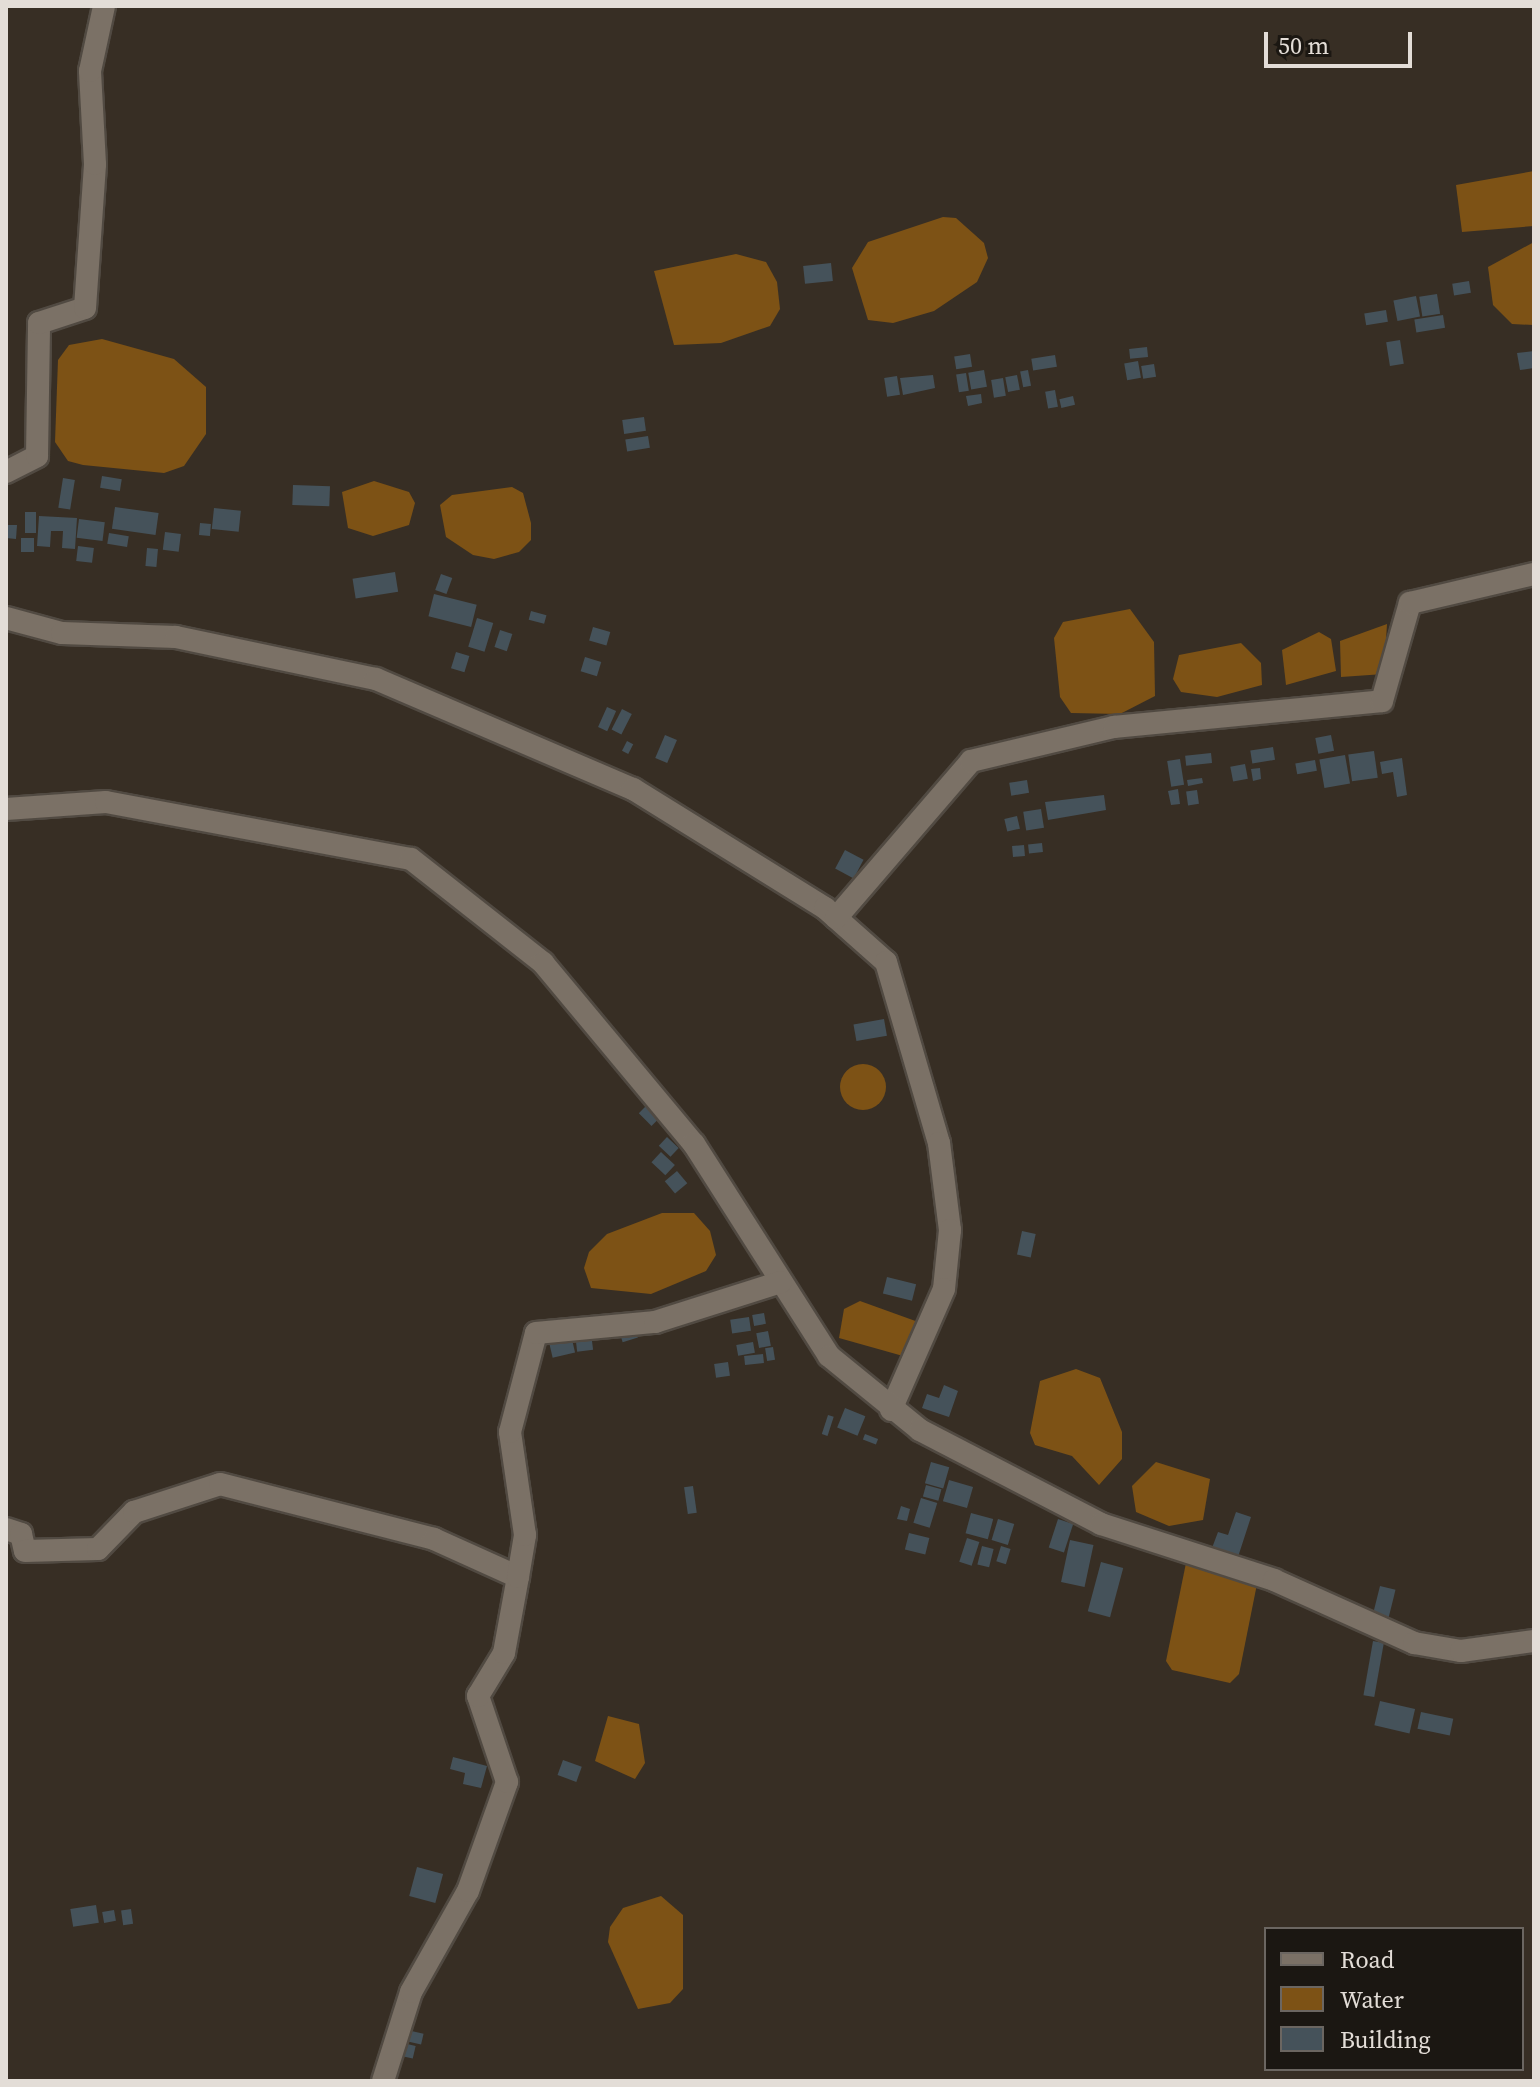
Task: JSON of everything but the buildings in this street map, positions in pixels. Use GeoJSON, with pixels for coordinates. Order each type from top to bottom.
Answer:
{"type":"FeatureCollection","features":[{"type":"Feature","properties":{"kind":"street"},"geometry":{"type":"LineString","coordinates":[[6,472],[37,456],[39,323],[85,308],[95,164],[90,71],[104,6]]}},
{"type":"Feature","properties":{"kind":"street"},"geometry":{"type":"LineString","coordinates":[[836,918],[971,761],[1114,727],[1382,701],[1410,603],[1534,574]]}},
{"type":"Feature","properties":{"kind":"street"},"geometry":{"type":"LineString","coordinates":[[6,618],[62,633],[176,637],[376,679],[633,789],[836,918],[886,962],[947,1183],[944,1289],[891,1410]]}},
{"type":"Feature","properties":{"kind":"street"},"geometry":{"type":"LineString","coordinates":[[6,809],[106,802],[411,859],[543,963],[694,1144],[829,1356],[891,1410],[1101,1524],[1274,1580],[1414,1643],[1461,1651],[1534,1641]]}},
{"type":"Feature","properties":{"kind":"street"},"geometry":{"type":"LineString","coordinates":[[383,2081],[411,1992],[468,1891],[507,1782],[478,1696],[504,1653],[525,1535],[510,1432],[536,1333],[655,1322],[781,1282]]}},
{"type":"Feature","properties":{"kind":"street"},"geometry":{"type":"LineString","coordinates":[[6,1529],[21,1534],[25,1551],[98,1549],[134,1512],[220,1484],[434,1539],[518,1577]]}},
{"type":"Feature","properties":{"kind":"water"},"geometry":{"type":"Polygon","coordinates":[[[1534,171],[1534,226],[1462,232],[1456,185],[1534,171]]]}},
{"type":"Feature","properties":{"kind":"water"},"geometry":{"type":"Polygon","coordinates":[[[943,217],[956,218],[984,243],[988,258],[977,282],[934,311],[893,323],[868,320],[852,268],[868,242],[943,217]]]}},
{"type":"Feature","properties":{"kind":"water"},"geometry":{"type":"Polygon","coordinates":[[[1534,242],[1534,325],[1512,324],[1493,305],[1488,267],[1534,242]]]}},
{"type":"Feature","properties":{"kind":"water"},"geometry":{"type":"Polygon","coordinates":[[[736,254],[766,262],[777,282],[780,309],[770,326],[721,343],[674,345],[654,271],[736,254]]]}},
{"type":"Feature","properties":{"kind":"water"},"geometry":{"type":"Polygon","coordinates":[[[102,339],[174,359],[206,387],[206,434],[184,466],[164,473],[83,465],[68,461],[55,442],[58,360],[69,345],[102,339]]]}},
{"type":"Feature","properties":{"kind":"water"},"geometry":{"type":"Polygon","coordinates":[[[374,481],[409,492],[415,503],[409,525],[373,536],[348,528],[342,492],[374,481]]]}},
{"type":"Feature","properties":{"kind":"water"},"geometry":{"type":"Polygon","coordinates":[[[512,487],[523,493],[531,523],[531,540],[519,552],[494,559],[473,555],[446,537],[440,505],[452,495],[512,487]]]}},
{"type":"Feature","properties":{"kind":"water"},"geometry":{"type":"Polygon","coordinates":[[[1130,609],[1154,642],[1155,696],[1120,714],[1071,713],[1060,697],[1054,638],[1063,622],[1130,609]]]}},
{"type":"Feature","properties":{"kind":"water"},"geometry":{"type":"Polygon","coordinates":[[[1387,624],[1384,674],[1341,677],[1340,641],[1387,624]]]}},
{"type":"Feature","properties":{"kind":"water"},"geometry":{"type":"Polygon","coordinates":[[[1319,632],[1331,639],[1336,671],[1286,685],[1282,650],[1319,632]]]}},
{"type":"Feature","properties":{"kind":"water"},"geometry":{"type":"Polygon","coordinates":[[[1241,643],[1261,663],[1262,685],[1217,697],[1181,692],[1173,679],[1179,655],[1241,643]]]}},
{"type":"Feature","properties":{"kind":"water"},"geometry":{"type":"Polygon","coordinates":[[[863,1064],[879,1071],[886,1087],[879,1103],[863,1110],[847,1103],[840,1087],[847,1071],[863,1064]]]}},
{"type":"Feature","properties":{"kind":"water"},"geometry":{"type":"Polygon","coordinates":[[[662,1213],[694,1213],[710,1231],[716,1255],[706,1271],[651,1294],[591,1288],[584,1268],[589,1252],[607,1234],[662,1213]]]}},
{"type":"Feature","properties":{"kind":"water"},"geometry":{"type":"Polygon","coordinates":[[[860,1301],[921,1323],[903,1356],[839,1338],[844,1309],[860,1301]]]}},
{"type":"Feature","properties":{"kind":"water"},"geometry":{"type":"Polygon","coordinates":[[[1076,1369],[1100,1378],[1122,1432],[1122,1459],[1099,1485],[1072,1456],[1035,1445],[1030,1433],[1040,1381],[1076,1369]]]}},
{"type":"Feature","properties":{"kind":"water"},"geometry":{"type":"Polygon","coordinates":[[[1156,1462],[1210,1479],[1203,1520],[1169,1526],[1136,1512],[1132,1486],[1156,1462]]]}},
{"type":"Feature","properties":{"kind":"water"},"geometry":{"type":"Polygon","coordinates":[[[1186,1563],[1257,1584],[1239,1674],[1230,1683],[1172,1670],[1166,1661],[1186,1563]]]}},
{"type":"Feature","properties":{"kind":"water"},"geometry":{"type":"Polygon","coordinates":[[[608,1716],[639,1724],[645,1763],[635,1779],[595,1761],[608,1716]]]}},
{"type":"Feature","properties":{"kind":"water"},"geometry":{"type":"Polygon","coordinates":[[[661,1896],[683,1915],[683,1989],[670,2003],[638,2009],[608,1942],[610,1927],[623,1908],[661,1896]]]}}]}
